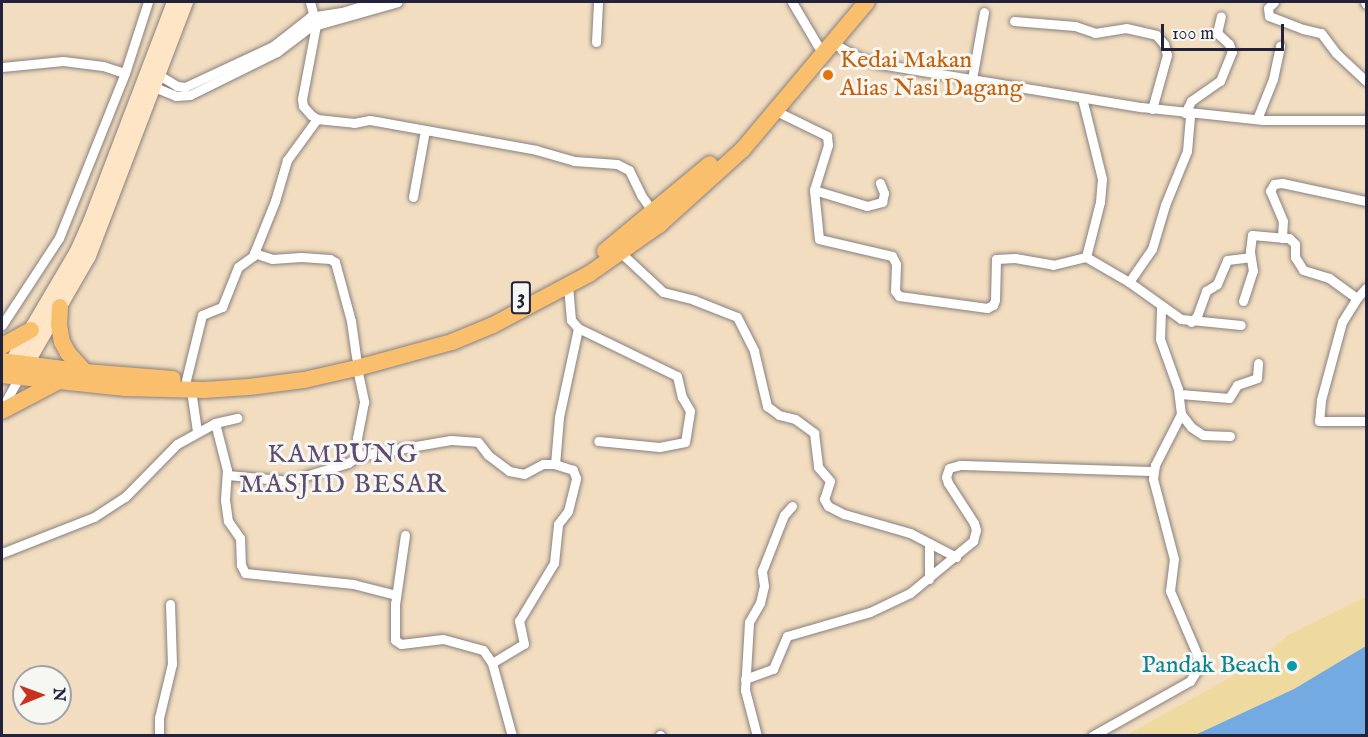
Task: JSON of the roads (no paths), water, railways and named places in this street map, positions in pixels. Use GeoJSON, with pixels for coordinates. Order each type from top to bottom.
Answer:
{"type":"FeatureCollection","features":[{"type":"Feature","properties":{"kind":"highway","name":"3"},"geometry":{"type":"LineString","coordinates":[[10,371],[59,381],[125,388],[189,385],[356,363],[452,342],[493,325],[568,286],[621,253],[659,225],[743,149],[776,111],[826,45],[853,2]]}},
{"type":"Feature","properties":{"kind":"highway","name":"3"},"geometry":{"type":"LineString","coordinates":[[356,363],[484,317],[584,264],[616,243],[731,147],[867,2]]}},
{"type":"Feature","properties":{"kind":"highway"},"geometry":{"type":"LineString","coordinates":[[60,307],[59,324],[62,342],[68,353],[85,372]]}},
{"type":"Feature","properties":{"kind":"highway"},"geometry":{"type":"LineString","coordinates":[[2,346],[31,330]]}},
{"type":"Feature","properties":{"kind":"highway","name":"3"},"geometry":{"type":"LineString","coordinates":[[10,371],[85,372],[189,385]]}},
{"type":"Feature","properties":{"kind":"highway"},"geometry":{"type":"LineString","coordinates":[[2,410],[59,381]]}},
{"type":"Feature","properties":{"kind":"main road"},"geometry":{"type":"LineString","coordinates":[[10,371],[90,222],[174,2]]}},
{"type":"Feature","properties":{"kind":"main road"},"geometry":{"type":"LineString","coordinates":[[10,371],[60,307],[89,256],[186,2]]}},
{"type":"Feature","properties":{"kind":"street"},"geometry":{"type":"LineString","coordinates":[[2,326],[59,238],[125,73],[148,2]]}},
{"type":"Feature","properties":{"kind":"street"},"geometry":{"type":"LineString","coordinates":[[310,2],[315,20],[302,99],[305,111],[317,119],[354,123],[370,120],[536,150],[566,160],[625,166],[630,170],[641,195],[653,212]]}},
{"type":"Feature","properties":{"kind":"street"},"geometry":{"type":"LineString","coordinates":[[156,81],[185,87],[273,46],[315,20],[374,2]]}},
{"type":"Feature","properties":{"kind":"street"},"geometry":{"type":"LineString","coordinates":[[315,20],[398,2]]}},
{"type":"Feature","properties":{"kind":"street"},"geometry":{"type":"LineString","coordinates":[[596,42],[598,2]]}},
{"type":"Feature","properties":{"kind":"street"},"geometry":{"type":"LineString","coordinates":[[792,2],[826,45],[873,62],[1082,98],[1192,114],[1257,119],[1366,120]]}},
{"type":"Feature","properties":{"kind":"street"},"geometry":{"type":"LineString","coordinates":[[1274,2],[1268,8],[1269,16],[1321,33],[1336,53],[1366,81]]}},
{"type":"Feature","properties":{"kind":"street"},"geometry":{"type":"LineString","coordinates":[[972,79],[984,12]]}},
{"type":"Feature","properties":{"kind":"street"},"geometry":{"type":"LineString","coordinates":[[1130,282],[1152,249],[1165,205],[1187,151],[1192,114],[1191,101],[1220,81],[1232,52],[1229,44],[1217,33],[1221,16]]}},
{"type":"Feature","properties":{"kind":"street"},"geometry":{"type":"LineString","coordinates":[[1014,21],[1075,26],[1095,33],[1126,28],[1156,35],[1164,44],[1167,55],[1152,109]]}},
{"type":"Feature","properties":{"kind":"street"},"geometry":{"type":"LineString","coordinates":[[1257,119],[1273,79],[1280,46]]}},
{"type":"Feature","properties":{"kind":"street"},"geometry":{"type":"LineString","coordinates":[[2,66],[63,61],[103,66],[125,73]]}},
{"type":"Feature","properties":{"kind":"street"},"geometry":{"type":"LineString","coordinates":[[1082,98],[1101,179],[1100,202],[1086,257]]}},
{"type":"Feature","properties":{"kind":"street"},"geometry":{"type":"LineString","coordinates":[[776,111],[827,136],[828,145],[814,190],[819,239],[892,256],[896,264],[895,291],[899,296],[987,308],[995,300],[996,259],[1015,258],[1053,265],[1086,257],[1130,282],[1161,307],[1191,322],[1241,325]]}},
{"type":"Feature","properties":{"kind":"street"},"geometry":{"type":"LineString","coordinates":[[197,431],[189,385],[202,315],[222,307],[238,267],[254,253],[275,201],[287,160],[317,119]]}},
{"type":"Feature","properties":{"kind":"street"},"geometry":{"type":"LineString","coordinates":[[413,197],[425,130]]}},
{"type":"Feature","properties":{"kind":"street"},"geometry":{"type":"LineString","coordinates":[[423,147],[439,133]]}},
{"type":"Feature","properties":{"kind":"street"},"geometry":{"type":"LineString","coordinates":[[814,190],[867,206],[882,202],[884,193],[880,183]]}},
{"type":"Feature","properties":{"kind":"street"},"geometry":{"type":"LineString","coordinates":[[1282,238],[1283,220],[1276,210],[1270,191],[1274,184],[1282,183],[1366,201]]}},
{"type":"Feature","properties":{"kind":"street"},"geometry":{"type":"LineString","coordinates":[[1243,301],[1252,271],[1250,257],[1252,235],[1282,238],[1294,242],[1295,257],[1303,270],[1329,278],[1357,298]]}},
{"type":"Feature","properties":{"kind":"street"},"geometry":{"type":"LineString","coordinates":[[254,253],[272,259],[301,257],[335,262],[351,321],[364,402],[357,438],[358,456]]}},
{"type":"Feature","properties":{"kind":"street"},"geometry":{"type":"LineString","coordinates":[[621,253],[663,292],[694,300],[737,317],[754,351],[767,406],[779,415],[795,419],[814,432],[818,467],[830,481],[824,499],[828,506],[844,514],[902,530],[956,557]]}},
{"type":"Feature","properties":{"kind":"street"},"geometry":{"type":"LineString","coordinates":[[1191,322],[1197,316],[1206,291],[1217,284],[1227,260],[1250,257]]}},
{"type":"Feature","properties":{"kind":"street"},"geometry":{"type":"LineString","coordinates":[[568,286],[571,320],[578,328],[677,376],[682,397],[690,411],[685,442],[659,447],[598,441]]}},
{"type":"Feature","properties":{"kind":"street"},"geometry":{"type":"LineString","coordinates":[[1366,288],[1342,322],[1321,400],[1319,421],[1366,421]]}},
{"type":"Feature","properties":{"kind":"street"},"geometry":{"type":"LineString","coordinates":[[1092,735],[1190,681],[1198,668],[1197,654],[1170,591],[1174,560],[1153,471],[1180,414],[1180,394],[1162,350],[1161,307]]}},
{"type":"Feature","properties":{"kind":"street"},"geometry":{"type":"LineString","coordinates":[[555,464],[559,417],[578,328]]}},
{"type":"Feature","properties":{"kind":"street"},"geometry":{"type":"LineString","coordinates":[[1180,394],[1229,398],[1237,386],[1257,378],[1258,363]]}},
{"type":"Feature","properties":{"kind":"street"},"geometry":{"type":"LineString","coordinates":[[2,410],[10,371]]}},
{"type":"Feature","properties":{"kind":"street"},"geometry":{"type":"LineString","coordinates":[[1180,414],[1191,428],[1203,435],[1230,436]]}},
{"type":"Feature","properties":{"kind":"street"},"geometry":{"type":"LineString","coordinates":[[2,553],[94,517],[125,497],[177,444],[215,423],[237,418]]}},
{"type":"Feature","properties":{"kind":"street"},"geometry":{"type":"LineString","coordinates":[[215,423],[228,475],[226,510],[231,528],[240,538],[241,565],[245,573],[353,584],[396,595]]}},
{"type":"Feature","properties":{"kind":"street"},"geometry":{"type":"LineString","coordinates":[[228,475],[289,481],[348,464],[358,456],[451,441],[474,440],[509,471],[524,474],[543,464],[555,464],[573,470],[576,478],[568,511],[558,524],[554,563],[519,621],[524,644],[492,663]]}},
{"type":"Feature","properties":{"kind":"street"},"geometry":{"type":"LineString","coordinates":[[745,679],[773,669],[787,636],[870,612],[910,593],[956,557],[973,540],[976,530],[948,483],[946,477],[949,468],[972,465],[1153,471]]}},
{"type":"Feature","properties":{"kind":"street"},"geometry":{"type":"LineString","coordinates":[[756,735],[747,706],[745,679],[749,622],[762,594],[762,571],[784,515],[792,506]]}},
{"type":"Feature","properties":{"kind":"street"},"geometry":{"type":"LineString","coordinates":[[405,535],[396,595],[395,635],[397,643],[443,639],[462,645],[478,646],[489,655],[512,735]]}},
{"type":"Feature","properties":{"kind":"street"},"geometry":{"type":"LineString","coordinates":[[929,543],[929,579]]}},
{"type":"Feature","properties":{"kind":"street"},"geometry":{"type":"LineString","coordinates":[[159,735],[159,718],[172,664],[170,604]]}},
{"type":"Feature","properties":{"kind":"water"},"geometry":{"type":"Polygon","coordinates":[[[1366,646],[1366,735],[1195,735],[1294,689],[1366,646]]]}},
{"type":"Feature","properties":{"kind":"place","name":"Kedai Makan Alias Nasi Dagang"},"geometry":{"type":"Point","coordinates":[828,75]}},
{"type":"Feature","properties":{"kind":"place","name":"Pandak Beach"},"geometry":{"type":"Point","coordinates":[1292,666]}},
{"type":"Feature","properties":{"kind":"district","name":"KAMPUNG MASJID BESAR"},"geometry":{"type":"Point","coordinates":[343,470]}}]}
